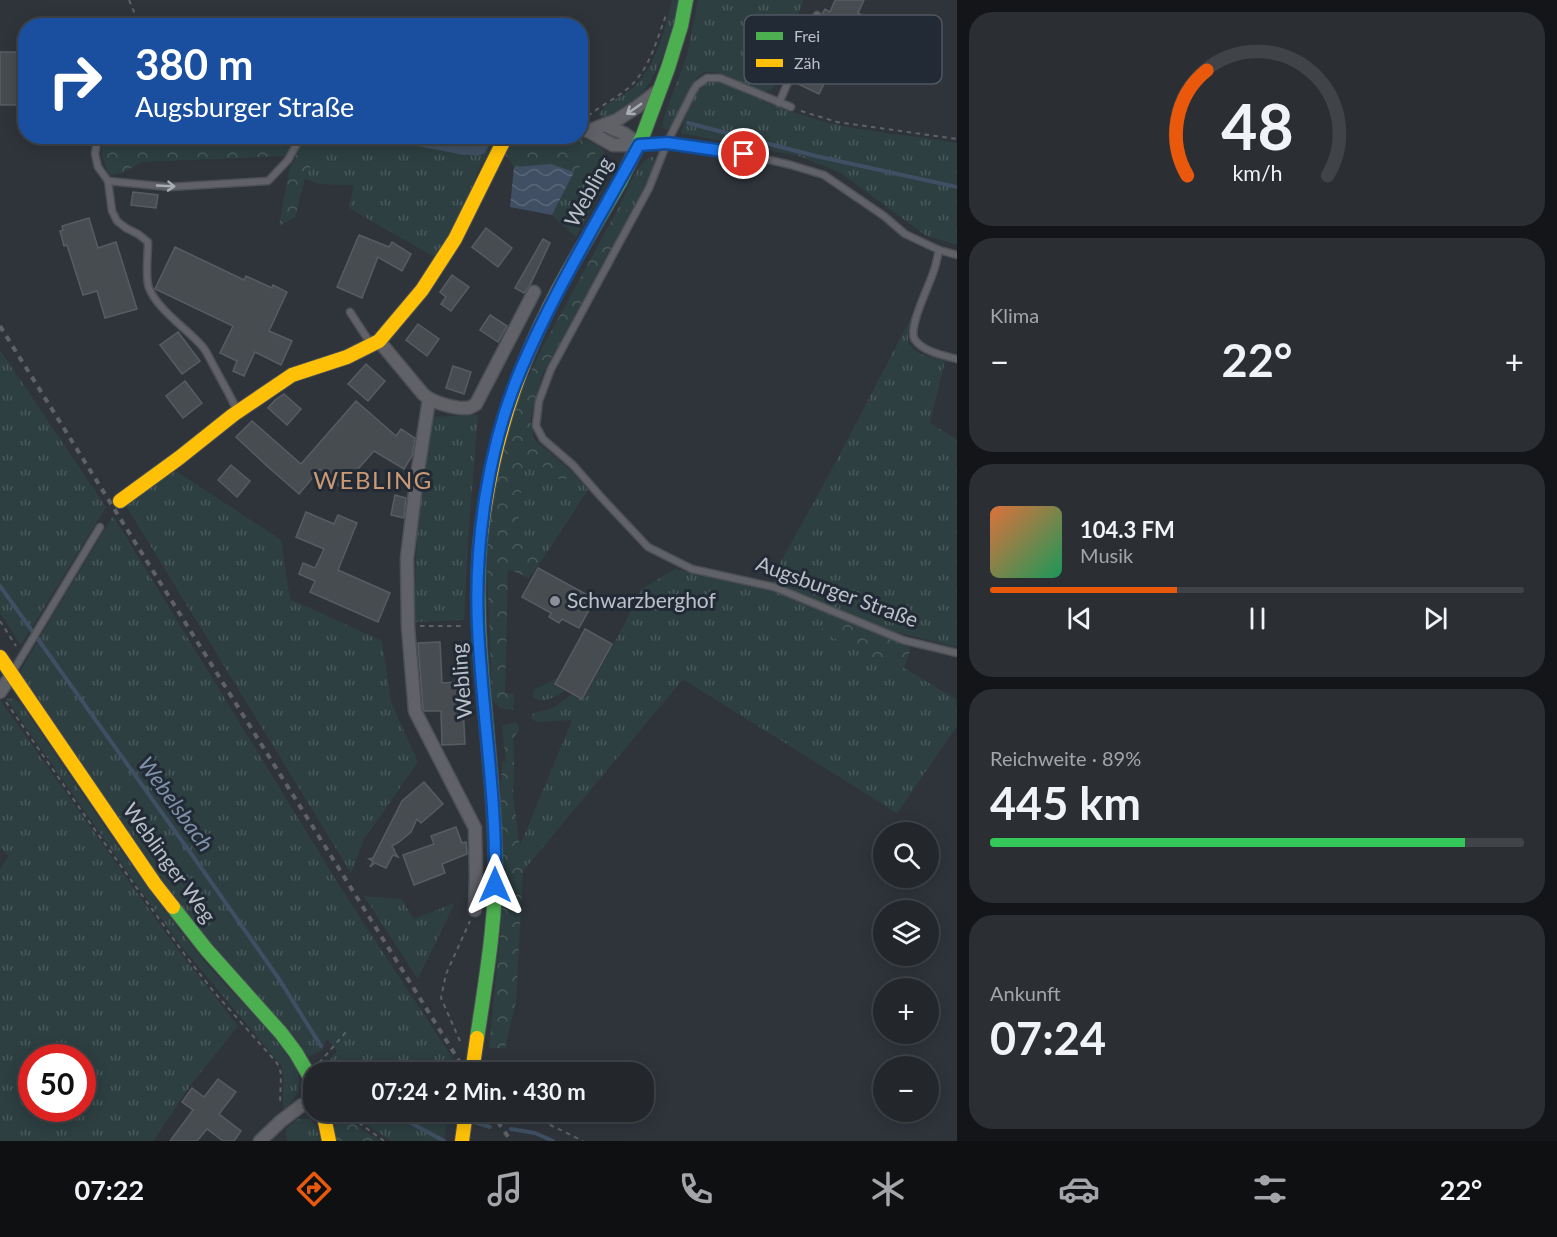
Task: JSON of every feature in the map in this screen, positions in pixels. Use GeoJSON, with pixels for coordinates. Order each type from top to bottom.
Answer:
{"type":"FeatureCollection","features":[{"type":"Feature","properties":{"kind":"main road"},"geometry":{"type":"LineString","coordinates":[[639,145],[681,27],[686,0]]}},
{"type":"Feature","properties":{"kind":"main road"},"geometry":{"type":"LineString","coordinates":[[120,501],[238,412],[292,375],[347,357],[375,343],[422,290],[455,238],[502,144]]}},
{"type":"Feature","properties":{"kind":"main road","name":"Webling"},"geometry":{"type":"LineString","coordinates":[[473,1062],[494,924],[496,865],[478,625],[481,531],[492,465],[503,419],[520,371],[556,293],[639,145]]}},
{"type":"Feature","properties":{"kind":"main road","name":"Weblinger Weg"},"geometry":{"type":"LineString","coordinates":[[0,657],[155,884],[206,949],[281,1033],[303,1067]]}},
{"type":"Feature","properties":{"kind":"main road"},"geometry":{"type":"LineString","coordinates":[[325,1122],[329,1141]]}},
{"type":"Feature","properties":{"kind":"main road"},"geometry":{"type":"LineString","coordinates":[[462,1141],[465,1122]]}},
{"type":"Feature","properties":{"kind":"street","name":"Webling"},"geometry":{"type":"LineString","coordinates":[[588,129],[617,120],[661,88]]}},
{"type":"Feature","properties":{"kind":"street","name":"Webling"},"geometry":{"type":"LineString","coordinates":[[604,124],[625,134],[639,145]]}},
{"type":"Feature","properties":{"kind":"street","name":"Webling"},"geometry":{"type":"LineString","coordinates":[[588,132],[613,145],[639,145]]}},
{"type":"Feature","properties":{"kind":"street"},"geometry":{"type":"LineString","coordinates":[[375,343],[429,400],[468,408],[476,404],[534,292]]}},
{"type":"Feature","properties":{"kind":"street","name":"Webling"},"geometry":{"type":"LineString","coordinates":[[429,400],[407,558],[408,627],[416,711],[475,828],[476,910]]}},
{"type":"Feature","properties":{"kind":"street"},"geometry":{"type":"LineString","coordinates":[[0,692],[12,674]]}},
{"type":"Feature","properties":{"kind":"street"},"geometry":{"type":"LineString","coordinates":[[260,1141],[303,1105]]}},
{"type":"Feature","properties":{"kind":"lane","name":"Augsburger Straße"},"geometry":{"type":"LineString","coordinates":[[790,107],[720,78],[707,78],[697,85],[667,143],[649,188],[551,369],[539,401],[536,426],[543,440],[573,465],[648,547],[692,569],[774,587],[903,640],[957,652]]}},
{"type":"Feature","properties":{"kind":"lane"},"geometry":{"type":"LineString","coordinates":[[779,102],[787,84]]}},
{"type":"Feature","properties":{"kind":"lane"},"geometry":{"type":"LineString","coordinates":[[639,145],[667,143],[744,154],[824,175],[884,216],[905,234],[939,250],[957,255]]}},
{"type":"Feature","properties":{"kind":"lane"},"geometry":{"type":"LineString","coordinates":[[97,144],[95,154],[98,167],[108,181],[112,212],[117,221],[148,242],[149,288],[158,302],[203,348],[230,392],[238,412]]}},
{"type":"Feature","properties":{"kind":"lane"},"geometry":{"type":"LineString","coordinates":[[108,181],[169,187],[268,181],[288,160],[297,144]]}},
{"type":"Feature","properties":{"kind":"lane"},"geometry":{"type":"LineString","coordinates":[[939,250],[914,323],[913,336],[929,350],[957,359]]}},
{"type":"Feature","properties":{"kind":"lane"},"geometry":{"type":"LineString","coordinates":[[350,312],[375,343]]}},
{"type":"Feature","properties":{"kind":"lane"},"geometry":{"type":"LineString","coordinates":[[12,674],[100,527]]}},
{"type":"Feature","properties":{"kind":"path"},"geometry":{"type":"LineString","coordinates":[[129,0],[137,18]]}},
{"type":"Feature","properties":{"kind":"path"},"geometry":{"type":"LineString","coordinates":[[588,116],[627,89],[640,75],[651,58],[668,10]]}},
{"type":"Feature","properties":{"kind":"path"},"geometry":{"type":"LineString","coordinates":[[790,107],[837,122],[957,139]]}},
{"type":"Feature","properties":{"kind":"path"},"geometry":{"type":"LineString","coordinates":[[0,621],[22,656]]}},
{"type":"Feature","properties":{"kind":"path"},"geometry":{"type":"LineString","coordinates":[[408,627],[478,625]]}},
{"type":"Feature","properties":{"kind":"path"},"geometry":{"type":"LineString","coordinates":[[457,1037],[441,998],[446,975],[476,910]]}},
{"type":"Feature","properties":{"kind":"path"},"geometry":{"type":"LineString","coordinates":[[324,1062],[346,1032]]}},
{"type":"Feature","properties":{"kind":"path"},"geometry":{"type":"LineString","coordinates":[[358,1122],[384,1141]]}},
{"type":"Feature","properties":{"kind":"path"},"geometry":{"type":"LineString","coordinates":[[544,1122],[583,1141]]}},
{"type":"Feature","properties":{"kind":"green space"},"geometry":{"type":"Polygon","coordinates":[[[672,0],[680,0],[662,58],[648,85],[626,108],[603,118],[599,116],[605,107],[634,87],[645,74],[660,44],[672,0]]]}},
{"type":"Feature","properties":{"kind":"green space"},"geometry":{"type":"Polygon","coordinates":[[[698,0],[803,0],[798,15],[744,15],[744,83],[717,72],[705,72],[696,78],[672,126],[667,130],[663,128],[663,120],[687,56],[698,0]]]}},
{"type":"Feature","properties":{"kind":"green space"},"geometry":{"type":"Polygon","coordinates":[[[712,81],[788,111],[825,122],[957,143],[957,245],[925,235],[841,173],[799,156],[681,133],[695,96],[699,90],[712,81]]]}},
{"type":"Feature","properties":{"kind":"green space"},"geometry":{"type":"Polygon","coordinates":[[[746,84],[774,84],[772,89],[765,92],[746,84]]]}},
{"type":"Feature","properties":{"kind":"green space"},"geometry":{"type":"Polygon","coordinates":[[[588,141],[602,148],[574,172],[551,164],[514,167],[504,153],[512,144],[588,144],[588,141]]]}},
{"type":"Feature","properties":{"kind":"green space"},"geometry":{"type":"Polygon","coordinates":[[[104,144],[292,144],[287,156],[142,162],[122,173],[109,176],[101,153],[104,144]]]}},
{"type":"Feature","properties":{"kind":"green space"},"geometry":{"type":"Polygon","coordinates":[[[302,144],[321,144],[305,178],[295,217],[279,226],[289,171],[302,144]]]}},
{"type":"Feature","properties":{"kind":"green space"},"geometry":{"type":"Polygon","coordinates":[[[321,144],[407,144],[459,154],[478,156],[485,153],[490,144],[494,144],[491,153],[481,163],[466,204],[436,258],[349,208],[354,185],[318,184],[305,178],[321,144]]]}},
{"type":"Feature","properties":{"kind":"green space"},"geometry":{"type":"Polygon","coordinates":[[[602,148],[610,164],[606,184],[576,237],[552,215],[574,172],[602,148]]]}},
{"type":"Feature","properties":{"kind":"green space"},"geometry":{"type":"Polygon","coordinates":[[[651,157],[654,157],[654,167],[631,212],[619,207],[637,171],[651,157]]]}},
{"type":"Feature","properties":{"kind":"green space"},"geometry":{"type":"Polygon","coordinates":[[[619,207],[631,212],[543,373],[530,420],[534,439],[572,472],[563,482],[534,460],[524,463],[517,534],[524,546],[546,554],[529,578],[508,569],[505,693],[514,694],[513,710],[500,708],[492,700],[486,538],[500,464],[519,397],[542,348],[619,207]]]}},
{"type":"Feature","properties":{"kind":"green space"},"geometry":{"type":"Polygon","coordinates":[[[913,314],[908,333],[909,344],[917,352],[945,361],[930,423],[957,440],[957,647],[896,632],[773,584],[780,563],[913,314]]]}},
{"type":"Feature","properties":{"kind":"green space"},"geometry":{"type":"Polygon","coordinates":[[[0,350],[106,507],[21,645],[0,613],[0,350]]]}},
{"type":"Feature","properties":{"kind":"green space"},"geometry":{"type":"Polygon","coordinates":[[[478,415],[464,620],[414,622],[418,509],[430,417],[478,415]]]}},
{"type":"Feature","properties":{"kind":"green space"},"geometry":{"type":"Polygon","coordinates":[[[534,460],[563,482],[572,472],[588,490],[546,554],[524,546],[517,534],[524,463],[534,460]]]}},
{"type":"Feature","properties":{"kind":"green space"},"geometry":{"type":"Polygon","coordinates":[[[176,471],[281,540],[290,599],[382,641],[391,702],[418,762],[364,839],[351,873],[125,504],[176,471]]]}},
{"type":"Feature","properties":{"kind":"green space"},"geometry":{"type":"Polygon","coordinates":[[[113,516],[342,890],[455,1062],[328,1062],[337,1051],[327,1039],[322,1050],[309,1057],[187,914],[19,674],[113,516]]]}},
{"type":"Feature","properties":{"kind":"green space"},"geometry":{"type":"Polygon","coordinates":[[[675,569],[775,592],[829,614],[821,631],[872,658],[904,668],[957,700],[957,726],[897,813],[683,679],[523,871],[519,848],[572,720],[537,722],[531,716],[553,708],[572,694],[583,700],[626,621],[640,590],[675,569]]]}},
{"type":"Feature","properties":{"kind":"green space"},"geometry":{"type":"Polygon","coordinates":[[[829,614],[911,648],[904,668],[872,658],[821,631],[829,614]]]}},
{"type":"Feature","properties":{"kind":"green space"},"geometry":{"type":"Polygon","coordinates":[[[559,677],[555,684],[566,691],[545,700],[533,697],[534,690],[559,677]]]}},
{"type":"Feature","properties":{"kind":"green space"},"geometry":{"type":"Polygon","coordinates":[[[8,698],[21,704],[176,926],[210,968],[267,1029],[295,1066],[299,1079],[298,1089],[294,1098],[284,1109],[281,1065],[187,953],[133,880],[7,700],[8,698]]]}},
{"type":"Feature","properties":{"kind":"green space"},"geometry":{"type":"Polygon","coordinates":[[[0,700],[175,946],[238,1026],[190,1086],[153,1141],[0,1141],[0,870],[9,856],[0,847],[0,700]]]}},
{"type":"Feature","properties":{"kind":"green space"},"geometry":{"type":"Polygon","coordinates":[[[515,722],[519,725],[519,730],[513,738],[513,795],[523,871],[516,1001],[505,1048],[489,1048],[501,927],[500,805],[502,762],[506,761],[502,726],[515,722]]]}},
{"type":"Feature","properties":{"kind":"green space"},"geometry":{"type":"Polygon","coordinates":[[[364,896],[401,899],[414,919],[455,903],[418,979],[364,896]]]}},
{"type":"Feature","properties":{"kind":"green space"},"geometry":{"type":"Polygon","coordinates":[[[298,1119],[303,1119],[303,1122],[313,1122],[320,1141],[287,1141],[286,1129],[298,1119]]]}},
{"type":"Feature","properties":{"kind":"green space"},"geometry":{"type":"Polygon","coordinates":[[[336,1122],[351,1122],[380,1141],[335,1141],[336,1122]]]}},
{"type":"Feature","properties":{"kind":"green space"},"geometry":{"type":"Polygon","coordinates":[[[363,1122],[447,1122],[444,1141],[391,1141],[363,1122]]]}},
{"type":"Feature","properties":{"kind":"water"},"geometry":{"type":"Polygon","coordinates":[[[407,144],[490,144],[485,153],[478,156],[407,144]]]}},
{"type":"Feature","properties":{"kind":"water"},"geometry":{"type":"Polygon","coordinates":[[[551,164],[574,172],[552,215],[510,207],[514,167],[551,164]]]}},
{"type":"Feature","properties":{"kind":"building"},"geometry":{"type":"Polygon","coordinates":[[[835,0],[864,0],[858,13],[862,15],[822,15],[825,9],[830,12],[835,0]]]}},
{"type":"Feature","properties":{"kind":"building"},"geometry":{"type":"Polygon","coordinates":[[[0,52],[18,52],[18,105],[0,105],[0,52]]]}},
{"type":"Feature","properties":{"kind":"building"},"geometry":{"type":"Polygon","coordinates":[[[798,84],[824,84],[819,94],[798,84]]]}},
{"type":"Feature","properties":{"kind":"building"},"geometry":{"type":"Polygon","coordinates":[[[133,192],[158,195],[156,208],[131,205],[133,192]]]}},
{"type":"Feature","properties":{"kind":"building"},"geometry":{"type":"Polygon","coordinates":[[[89,218],[98,248],[116,242],[137,309],[105,318],[97,291],[83,295],[67,245],[64,246],[60,231],[63,230],[62,226],[89,218]]]}},
{"type":"Feature","properties":{"kind":"building"},"geometry":{"type":"Polygon","coordinates":[[[486,228],[512,248],[498,267],[472,247],[486,228]]]}},
{"type":"Feature","properties":{"kind":"building"},"geometry":{"type":"Polygon","coordinates":[[[359,235],[389,247],[392,242],[411,254],[402,271],[378,257],[362,298],[337,287],[359,235]]]}},
{"type":"Feature","properties":{"kind":"building"},"geometry":{"type":"Polygon","coordinates":[[[543,239],[550,243],[524,293],[515,288],[543,239]]]}},
{"type":"Feature","properties":{"kind":"building"},"geometry":{"type":"Polygon","coordinates":[[[175,247],[244,280],[246,276],[287,292],[269,331],[292,341],[281,365],[255,352],[244,376],[233,371],[237,361],[220,353],[233,326],[155,289],[175,247]]]}},
{"type":"Feature","properties":{"kind":"building"},"geometry":{"type":"Polygon","coordinates":[[[452,275],[469,287],[451,311],[441,304],[446,297],[440,292],[452,275]]]}},
{"type":"Feature","properties":{"kind":"building"},"geometry":{"type":"Polygon","coordinates":[[[490,315],[507,326],[498,342],[480,330],[490,315]]]}},
{"type":"Feature","properties":{"kind":"building"},"geometry":{"type":"Polygon","coordinates":[[[418,324],[439,339],[427,356],[406,340],[418,324]]]}},
{"type":"Feature","properties":{"kind":"building"},"geometry":{"type":"Polygon","coordinates":[[[178,332],[200,361],[182,374],[160,345],[178,332]]]}},
{"type":"Feature","properties":{"kind":"building"},"geometry":{"type":"Polygon","coordinates":[[[366,364],[385,381],[368,401],[348,384],[366,364]]]}},
{"type":"Feature","properties":{"kind":"building"},"geometry":{"type":"Polygon","coordinates":[[[453,366],[471,372],[464,394],[446,388],[453,366]]]}},
{"type":"Feature","properties":{"kind":"building"},"geometry":{"type":"Polygon","coordinates":[[[185,381],[202,403],[183,418],[166,396],[185,381]]]}},
{"type":"Feature","properties":{"kind":"building"},"geometry":{"type":"Polygon","coordinates":[[[284,394],[301,409],[287,425],[268,408],[284,394]]]}},
{"type":"Feature","properties":{"kind":"building"},"geometry":{"type":"Polygon","coordinates":[[[356,401],[396,436],[401,429],[415,438],[412,456],[404,469],[374,451],[341,488],[320,469],[299,494],[236,437],[252,421],[301,464],[356,401]]]}},
{"type":"Feature","properties":{"kind":"building"},"geometry":{"type":"Polygon","coordinates":[[[231,465],[250,481],[237,497],[218,480],[231,465]]]}},
{"type":"Feature","properties":{"kind":"building"},"geometry":{"type":"Polygon","coordinates":[[[395,495],[406,498],[404,518],[391,515],[395,495]]]}},
{"type":"Feature","properties":{"kind":"building"},"geometry":{"type":"Polygon","coordinates":[[[306,512],[334,524],[338,515],[357,523],[338,570],[390,593],[378,622],[310,592],[315,581],[299,574],[303,563],[315,568],[324,549],[296,537],[306,512]]]}},
{"type":"Feature","properties":{"kind":"building"},"geometry":{"type":"Polygon","coordinates":[[[538,568],[595,599],[579,628],[562,619],[559,623],[549,617],[551,613],[522,597],[538,568]]]}},
{"type":"Feature","properties":{"kind":"building"},"geometry":{"type":"Polygon","coordinates":[[[585,629],[612,644],[582,699],[555,684],[585,629]]]}},
{"type":"Feature","properties":{"kind":"building"},"geometry":{"type":"Polygon","coordinates":[[[440,642],[442,683],[459,682],[465,744],[442,745],[441,711],[424,711],[423,709],[418,643],[440,642]]]}},
{"type":"Feature","properties":{"kind":"building"},"geometry":{"type":"Polygon","coordinates":[[[424,782],[443,804],[421,823],[417,819],[411,832],[392,846],[398,857],[393,855],[386,868],[375,863],[370,867],[373,861],[369,859],[373,858],[402,801],[424,782]]]}},
{"type":"Feature","properties":{"kind":"building"},"geometry":{"type":"Polygon","coordinates":[[[456,827],[462,843],[466,842],[467,854],[442,864],[445,873],[414,885],[403,855],[434,844],[431,836],[456,827]]]}},
{"type":"Feature","properties":{"kind":"building"},"geometry":{"type":"Polygon","coordinates":[[[218,1079],[236,1092],[219,1114],[241,1131],[234,1141],[223,1141],[207,1129],[197,1141],[170,1141],[193,1110],[182,1102],[192,1088],[204,1097],[218,1079]]]}},
{"type":"Feature","properties":{"kind":"waterway"},"geometry":{"type":"LineString","coordinates":[[688,123],[816,156],[957,187]]}},
{"type":"Feature","properties":{"kind":"waterway","name":"Webelsbach"},"geometry":{"type":"LineString","coordinates":[[0,586],[279,979],[321,1046]]}},
{"type":"Feature","properties":{"kind":"waterway","name":"Webelsbach"},"geometry":{"type":"LineString","coordinates":[[409,1122],[444,1141]]}},
{"type":"Feature","properties":{"kind":"waterway"},"geometry":{"type":"LineString","coordinates":[[474,1122],[490,1127]]}},
{"type":"Feature","properties":{"kind":"waterway"},"geometry":{"type":"LineString","coordinates":[[511,1129],[535,1133],[553,1141]]}},
{"type":"Feature","properties":{"kind":"railway"},"geometry":{"type":"LineString","coordinates":[[0,326],[460,1062]]}},
{"type":"Feature","properties":{"kind":"railway"},"geometry":{"type":"LineString","coordinates":[[498,1122],[511,1141]]}},
{"type":"Feature","properties":{"kind":"traffic: fast"},"geometry":{"type":"LineString","coordinates":[[581,249],[620,182],[643,135],[668,68],[681,26],[686,0]]}},
{"type":"Feature","properties":{"kind":"traffic: fast"},"geometry":{"type":"LineString","coordinates":[[477,1038],[491,941],[495,892],[493,806],[480,656],[478,580],[480,543]]}},
{"type":"Feature","properties":{"kind":"traffic: fast"},"geometry":{"type":"LineString","coordinates":[[173,907],[206,949],[281,1033],[303,1065]]}},
{"type":"Feature","properties":{"kind":"traffic: slow"},"geometry":{"type":"LineString","coordinates":[[120,501],[233,415],[292,375],[347,357],[379,341],[422,290],[455,239],[502,144]]}},
{"type":"Feature","properties":{"kind":"traffic: slow"},"geometry":{"type":"LineString","coordinates":[[480,543],[493,464],[514,390],[543,319],[581,249]]}},
{"type":"Feature","properties":{"kind":"traffic: slow"},"geometry":{"type":"LineString","coordinates":[[0,657],[173,907]]}},
{"type":"Feature","properties":{"kind":"traffic: slow"},"geometry":{"type":"LineString","coordinates":[[473,1062],[477,1038]]}},
{"type":"Feature","properties":{"kind":"traffic: slow"},"geometry":{"type":"LineString","coordinates":[[325,1122],[329,1141]]}},
{"type":"Feature","properties":{"kind":"traffic: slow"},"geometry":{"type":"LineString","coordinates":[[462,1141],[465,1122]]}},
{"type":"Feature","properties":{"kind":"place","name":"Schwarzberghof"},"geometry":{"type":"Point","coordinates":[555,601]}},
{"type":"Feature","properties":{"kind":"district","name":"WEBLING"},"geometry":{"type":"Point","coordinates":[373,481]}},
{"type":"Feature","properties":{"kind":"route"},"geometry":{"type":"LineString","coordinates":[[495,885],[496,865],[489,754],[478,625],[478,580],[481,531],[492,465],[503,419],[520,371],[556,293],[639,145],[667,143],[744,154]]}}]}
